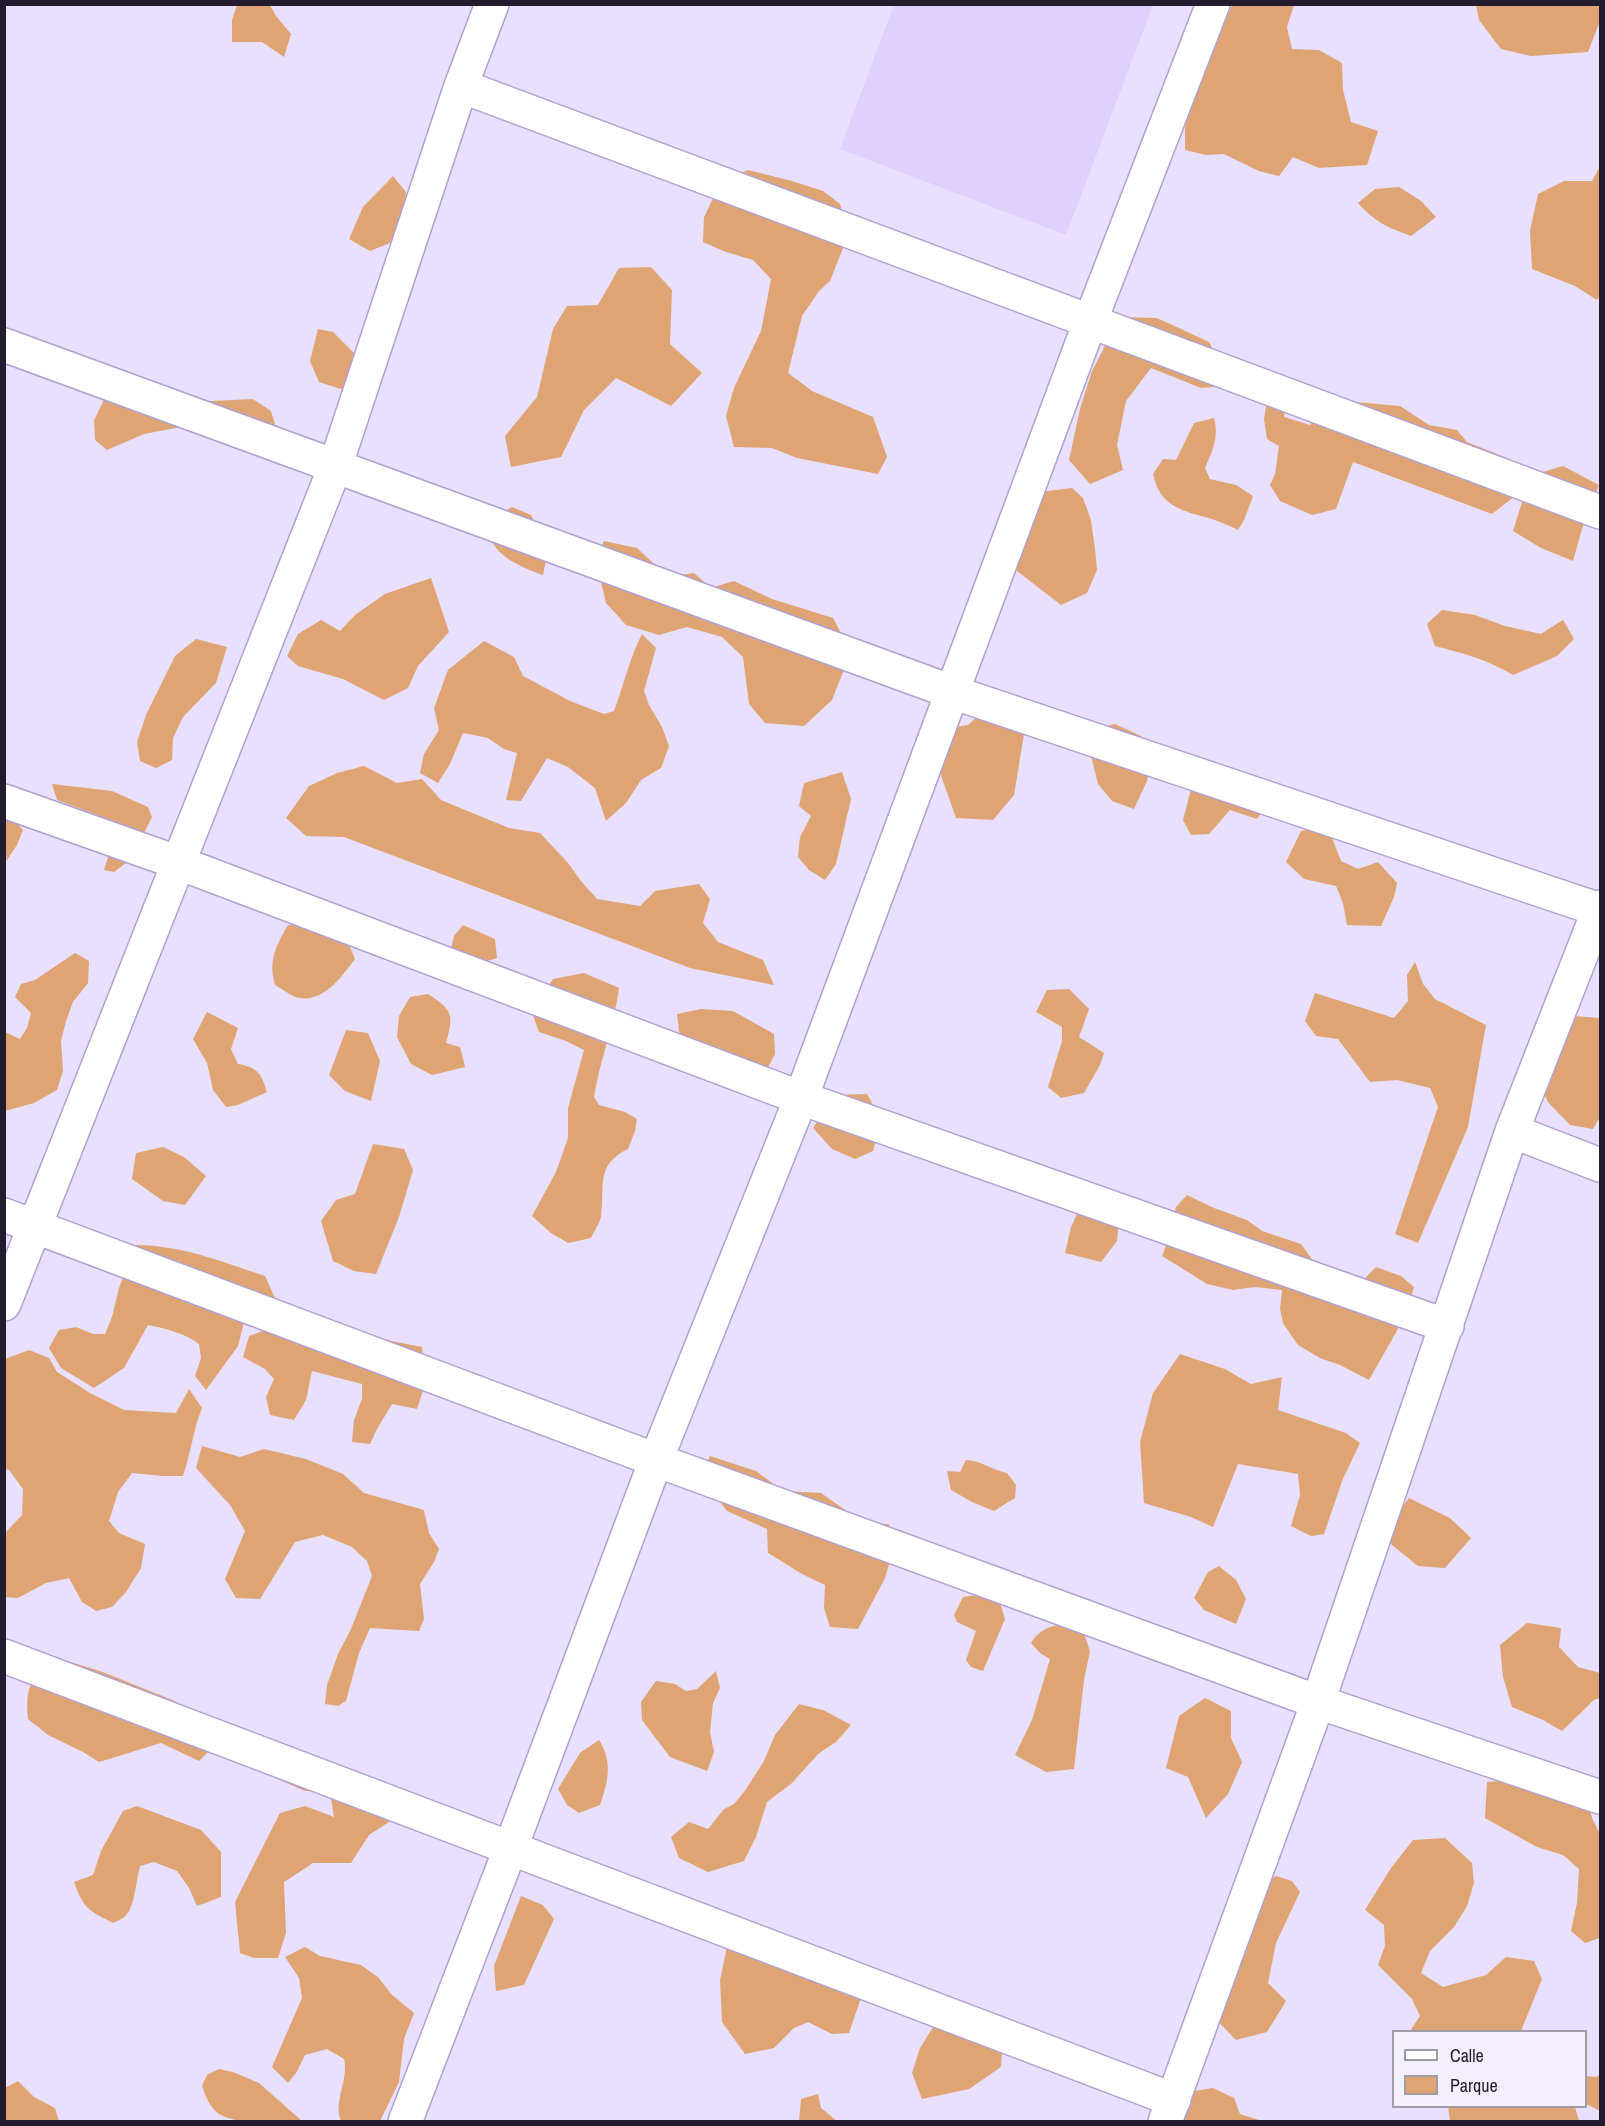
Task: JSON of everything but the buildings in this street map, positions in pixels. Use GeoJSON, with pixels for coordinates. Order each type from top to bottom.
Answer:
{"type":"FeatureCollection","features":[{"type":"Feature","properties":{"kind":"street"},"geometry":{"type":"LineString","coordinates":[[4,1304],[37,1226],[335,467],[461,86],[492,4]]}},
{"type":"Feature","properties":{"kind":"street"},"geometry":{"type":"LineString","coordinates":[[405,2121],[511,1847],[656,1460],[801,1098],[1090,321],[1213,4]]}},
{"type":"Feature","properties":{"kind":"street"},"geometry":{"type":"LineString","coordinates":[[461,86],[1600,512]]}},
{"type":"Feature","properties":{"kind":"street"},"geometry":{"type":"LineString","coordinates":[[4,345],[952,692],[1600,908],[1512,1131],[1318,1702],[1169,2111],[511,1847],[4,1656]]}},
{"type":"Feature","properties":{"kind":"street"},"geometry":{"type":"LineString","coordinates":[[4,801],[179,863],[801,1098],[1447,1326]]}},
{"type":"Feature","properties":{"kind":"street"},"geometry":{"type":"LineString","coordinates":[[1512,1131],[1600,1165]]}},
{"type":"Feature","properties":{"kind":"street"},"geometry":{"type":"LineString","coordinates":[[4,1215],[656,1460],[1318,1702],[1600,1797]]}},
{"type":"Feature","properties":{"kind":"shaded area"},"geometry":{"type":"Polygon","coordinates":[[[894,5],[1153,5],[1066,235],[840,149],[894,5]]]}},
{"type":"Feature","properties":{"kind":"green space"},"geometry":{"type":"Polygon","coordinates":[[[237,5],[270,5],[291,34],[284,57],[262,42],[232,42],[232,20],[237,5]]]}},
{"type":"Feature","properties":{"kind":"green space"},"geometry":{"type":"Polygon","coordinates":[[[1232,5],[1294,5],[1287,27],[1292,49],[1319,50],[1342,63],[1343,90],[1351,122],[1378,131],[1367,165],[1319,168],[1293,157],[1279,176],[1259,171],[1224,154],[1206,155],[1185,150],[1185,127],[1213,46],[1232,5]]]}},
{"type":"Feature","properties":{"kind":"green space"},"geometry":{"type":"Polygon","coordinates":[[[1476,5],[1600,5],[1600,21],[1588,52],[1531,56],[1501,49],[1479,20],[1476,5]]]}},
{"type":"Feature","properties":{"kind":"green space"},"geometry":{"type":"Polygon","coordinates":[[[1600,166],[1600,296],[1597,300],[1575,286],[1532,269],[1530,231],[1538,194],[1564,181],[1592,181],[1600,166]]]}},
{"type":"Feature","properties":{"kind":"green space"},"geometry":{"type":"Polygon","coordinates":[[[748,170],[823,191],[840,204],[844,221],[843,248],[830,281],[819,291],[802,316],[788,373],[812,391],[873,417],[887,457],[878,474],[797,458],[772,448],[734,447],[726,416],[734,388],[761,331],[771,279],[753,260],[703,242],[704,217],[721,182],[748,170]]]}},
{"type":"Feature","properties":{"kind":"green space"},"geometry":{"type":"Polygon","coordinates":[[[393,176],[406,192],[401,224],[390,243],[370,251],[349,239],[363,207],[393,176]]]}},
{"type":"Feature","properties":{"kind":"green space"},"geometry":{"type":"Polygon","coordinates":[[[1399,187],[1421,201],[1436,217],[1411,236],[1382,224],[1358,203],[1375,189],[1399,187]]]}},
{"type":"Feature","properties":{"kind":"green space"},"geometry":{"type":"Polygon","coordinates":[[[651,267],[672,290],[670,344],[702,373],[671,406],[616,378],[584,410],[561,457],[511,467],[505,436],[537,397],[553,329],[567,306],[598,305],[619,268],[651,267]]]}},
{"type":"Feature","properties":{"kind":"green space"},"geometry":{"type":"Polygon","coordinates":[[[1120,317],[1157,318],[1209,342],[1219,361],[1214,387],[1201,388],[1151,368],[1126,401],[1117,445],[1123,470],[1090,484],[1069,460],[1080,409],[1092,371],[1120,317]]]}},
{"type":"Feature","properties":{"kind":"green space"},"geometry":{"type":"Polygon","coordinates":[[[318,329],[333,332],[355,354],[344,390],[319,382],[310,361],[318,329]]]}},
{"type":"Feature","properties":{"kind":"green space"},"geometry":{"type":"Polygon","coordinates":[[[157,384],[177,389],[191,402],[253,399],[271,411],[275,424],[261,442],[202,423],[144,434],[107,450],[95,440],[94,420],[105,398],[157,384]]]}},
{"type":"Feature","properties":{"kind":"green space"},"geometry":{"type":"Polygon","coordinates":[[[1286,397],[1284,417],[1310,425],[1333,400],[1400,406],[1429,425],[1457,430],[1467,442],[1507,458],[1520,478],[1515,496],[1492,514],[1353,462],[1336,509],[1312,515],[1280,501],[1270,485],[1275,474],[1279,446],[1267,439],[1264,419],[1267,401],[1286,397]]]}},
{"type":"Feature","properties":{"kind":"green space"},"geometry":{"type":"Polygon","coordinates":[[[1214,418],[1213,449],[1205,468],[1210,479],[1236,485],[1253,496],[1238,530],[1219,521],[1183,510],[1167,501],[1156,485],[1153,474],[1163,459],[1176,460],[1194,423],[1214,418]]]}},
{"type":"Feature","properties":{"kind":"green space"},"geometry":{"type":"Polygon","coordinates":[[[1563,466],[1599,485],[1582,529],[1573,561],[1541,548],[1513,531],[1523,499],[1536,474],[1563,466]]]}},
{"type":"Feature","properties":{"kind":"green space"},"geometry":{"type":"Polygon","coordinates":[[[1072,488],[1083,498],[1091,520],[1097,570],[1087,593],[1061,605],[1017,571],[1012,538],[1040,492],[1072,488]]]}},
{"type":"Feature","properties":{"kind":"green space"},"geometry":{"type":"Polygon","coordinates":[[[512,507],[531,515],[548,550],[543,575],[510,560],[496,548],[492,540],[490,532],[493,518],[512,507]]]}},
{"type":"Feature","properties":{"kind":"green space"},"geometry":{"type":"Polygon","coordinates":[[[604,541],[637,548],[668,577],[694,573],[711,588],[734,581],[772,599],[833,618],[851,652],[832,700],[804,726],[765,723],[749,704],[743,657],[722,637],[687,627],[659,635],[626,625],[606,603],[596,562],[604,541]]]}},
{"type":"Feature","properties":{"kind":"green space"},"geometry":{"type":"Polygon","coordinates":[[[431,578],[449,632],[418,666],[408,688],[384,700],[343,679],[298,666],[287,656],[298,634],[321,620],[340,631],[355,615],[385,594],[431,578]]]}},
{"type":"Feature","properties":{"kind":"green space"},"geometry":{"type":"Polygon","coordinates":[[[1442,610],[1475,615],[1505,626],[1541,634],[1563,620],[1574,639],[1557,656],[1513,675],[1494,665],[1435,646],[1427,624],[1442,610]]]}},
{"type":"Feature","properties":{"kind":"green space"},"geometry":{"type":"Polygon","coordinates":[[[642,634],[656,648],[644,691],[669,746],[661,768],[641,780],[626,803],[606,821],[595,788],[568,767],[547,758],[521,801],[506,800],[517,753],[504,749],[488,738],[463,733],[450,764],[438,783],[420,773],[424,754],[439,730],[434,708],[448,670],[484,641],[514,657],[523,676],[570,701],[604,714],[614,711],[642,634]]]}},
{"type":"Feature","properties":{"kind":"green space"},"geometry":{"type":"Polygon","coordinates":[[[196,639],[227,647],[216,683],[183,717],[173,738],[172,760],[156,768],[140,761],[137,742],[146,715],[175,656],[196,639]]]}},
{"type":"Feature","properties":{"kind":"green space"},"geometry":{"type":"Polygon","coordinates":[[[991,705],[1024,734],[1014,795],[993,820],[956,818],[937,764],[954,727],[968,725],[991,705]]]}},
{"type":"Feature","properties":{"kind":"green space"},"geometry":{"type":"Polygon","coordinates":[[[1115,724],[1141,736],[1153,756],[1147,781],[1134,809],[1112,801],[1098,784],[1085,731],[1115,724]]]}},
{"type":"Feature","properties":{"kind":"green space"},"geometry":{"type":"Polygon","coordinates":[[[364,766],[397,783],[422,779],[441,800],[509,828],[540,833],[597,899],[640,906],[655,891],[699,884],[710,899],[703,923],[718,942],[763,960],[774,985],[690,968],[344,837],[306,836],[286,818],[309,786],[337,773],[364,766]]]}},
{"type":"Feature","properties":{"kind":"green space"},"geometry":{"type":"Polygon","coordinates":[[[1196,770],[1270,801],[1257,819],[1230,810],[1209,834],[1191,835],[1183,820],[1196,770]]]}},
{"type":"Feature","properties":{"kind":"green space"},"geometry":{"type":"Polygon","coordinates":[[[842,772],[851,799],[836,864],[825,880],[809,870],[798,857],[800,837],[811,816],[799,806],[804,783],[842,772]]]}},
{"type":"Feature","properties":{"kind":"green space"},"geometry":{"type":"Polygon","coordinates":[[[52,784],[112,791],[148,807],[152,817],[130,860],[114,872],[104,870],[119,823],[57,800],[52,784]]]}},
{"type":"Feature","properties":{"kind":"green space"},"geometry":{"type":"Polygon","coordinates":[[[4,801],[9,815],[23,830],[17,845],[5,863],[4,801]]]}},
{"type":"Feature","properties":{"kind":"green space"},"geometry":{"type":"Polygon","coordinates":[[[1327,825],[1341,861],[1358,869],[1378,862],[1397,883],[1394,897],[1381,926],[1347,925],[1343,903],[1336,886],[1304,879],[1286,862],[1301,831],[1327,825]]]}},
{"type":"Feature","properties":{"kind":"green space"},"geometry":{"type":"Polygon","coordinates":[[[288,925],[313,925],[343,931],[355,959],[330,988],[314,997],[295,997],[275,985],[272,968],[274,954],[288,925]]]}},
{"type":"Feature","properties":{"kind":"green space"},"geometry":{"type":"Polygon","coordinates":[[[463,925],[495,939],[497,958],[478,964],[449,956],[454,936],[463,925]]]}},
{"type":"Feature","properties":{"kind":"green space"},"geometry":{"type":"Polygon","coordinates":[[[75,953],[89,961],[88,983],[73,1002],[66,1021],[61,1041],[63,1071],[57,1090],[34,1103],[5,1111],[5,1032],[20,1039],[27,1028],[31,1013],[15,997],[21,984],[35,980],[75,953]]]}},
{"type":"Feature","properties":{"kind":"green space"},"geometry":{"type":"Polygon","coordinates":[[[1415,962],[1423,984],[1435,999],[1486,1025],[1468,1127],[1418,1243],[1395,1234],[1438,1107],[1430,1088],[1397,1080],[1370,1082],[1338,1039],[1316,1036],[1305,1021],[1315,993],[1394,1018],[1408,1001],[1407,975],[1415,962]]]}},
{"type":"Feature","properties":{"kind":"green space"},"geometry":{"type":"Polygon","coordinates":[[[584,973],[619,988],[594,1097],[599,1105],[625,1112],[637,1119],[628,1149],[610,1162],[606,1169],[601,1216],[591,1238],[568,1243],[551,1233],[532,1216],[556,1172],[568,1138],[568,1108],[584,1050],[539,1032],[532,1013],[553,979],[584,973]]]}},
{"type":"Feature","properties":{"kind":"green space"},"geometry":{"type":"Polygon","coordinates":[[[1069,989],[1089,1009],[1079,1037],[1104,1053],[1084,1093],[1061,1098],[1048,1087],[1062,1041],[1062,1027],[1036,1012],[1047,990],[1069,989]]]}},
{"type":"Feature","properties":{"kind":"green space"},"geometry":{"type":"Polygon","coordinates":[[[428,994],[447,1009],[450,1026],[446,1043],[460,1047],[465,1067],[432,1075],[411,1064],[397,1037],[399,1016],[410,997],[428,994]]]}},
{"type":"Feature","properties":{"kind":"green space"},"geometry":{"type":"Polygon","coordinates":[[[701,1009],[733,1011],[774,1034],[775,1054],[765,1073],[681,1047],[677,1014],[701,1009]]]}},
{"type":"Feature","properties":{"kind":"green space"},"geometry":{"type":"Polygon","coordinates":[[[207,1012],[238,1028],[231,1049],[238,1064],[258,1072],[267,1092],[238,1105],[226,1107],[213,1090],[207,1063],[193,1039],[207,1012]]]}},
{"type":"Feature","properties":{"kind":"green space"},"geometry":{"type":"Polygon","coordinates":[[[1574,1016],[1600,1018],[1600,1117],[1593,1129],[1570,1125],[1548,1102],[1532,1069],[1574,1016]]]}},
{"type":"Feature","properties":{"kind":"green space"},"geometry":{"type":"Polygon","coordinates":[[[346,1030],[368,1033],[380,1061],[371,1101],[345,1091],[329,1075],[346,1030]]]}},
{"type":"Feature","properties":{"kind":"green space"},"geometry":{"type":"Polygon","coordinates":[[[867,1094],[877,1116],[877,1134],[873,1151],[855,1159],[832,1149],[813,1128],[835,1095],[867,1094]]]}},
{"type":"Feature","properties":{"kind":"green space"},"geometry":{"type":"Polygon","coordinates":[[[373,1144],[404,1149],[413,1170],[399,1217],[376,1274],[354,1271],[333,1261],[321,1221],[336,1200],[355,1194],[373,1144]]]}},
{"type":"Feature","properties":{"kind":"green space"},"geometry":{"type":"Polygon","coordinates":[[[163,1147],[184,1157],[206,1176],[185,1205],[163,1201],[132,1179],[136,1153],[163,1147]]]}},
{"type":"Feature","properties":{"kind":"green space"},"geometry":{"type":"Polygon","coordinates":[[[1187,1195],[1247,1220],[1262,1231],[1301,1244],[1314,1262],[1352,1292],[1376,1267],[1401,1276],[1414,1287],[1407,1313],[1369,1380],[1340,1365],[1320,1358],[1298,1345],[1283,1323],[1280,1309],[1282,1290],[1254,1287],[1233,1290],[1207,1284],[1162,1256],[1170,1235],[1176,1207],[1187,1195]]]}},
{"type":"Feature","properties":{"kind":"green space"},"geometry":{"type":"Polygon","coordinates":[[[1079,1210],[1119,1220],[1117,1241],[1101,1262],[1065,1253],[1071,1227],[1079,1210]]]}},
{"type":"Feature","properties":{"kind":"green space"},"geometry":{"type":"Polygon","coordinates":[[[136,1245],[185,1251],[265,1276],[275,1298],[244,1322],[238,1346],[206,1390],[195,1376],[201,1358],[199,1344],[188,1337],[168,1330],[148,1325],[124,1368],[94,1388],[61,1368],[49,1348],[59,1330],[76,1327],[93,1334],[105,1334],[119,1288],[136,1245]]]}},
{"type":"Feature","properties":{"kind":"green space"},"geometry":{"type":"Polygon","coordinates":[[[328,1320],[391,1341],[422,1347],[426,1381],[417,1409],[392,1404],[370,1444],[352,1442],[354,1420],[362,1399],[362,1384],[312,1371],[306,1400],[294,1420],[270,1415],[266,1397],[274,1379],[265,1369],[243,1357],[249,1336],[288,1322],[328,1320]]]}},
{"type":"Feature","properties":{"kind":"green space"},"geometry":{"type":"Polygon","coordinates":[[[29,1350],[49,1358],[57,1372],[90,1393],[124,1410],[176,1413],[189,1389],[202,1408],[183,1476],[132,1473],[118,1492],[109,1521],[119,1533],[145,1544],[141,1568],[126,1592],[112,1607],[96,1611],[82,1602],[69,1578],[46,1583],[18,1598],[5,1597],[5,1533],[22,1515],[23,1489],[9,1470],[5,1469],[5,1359],[29,1350]]]}},
{"type":"Feature","properties":{"kind":"green space"},"geometry":{"type":"Polygon","coordinates":[[[1180,1354],[1225,1369],[1251,1384],[1282,1377],[1278,1410],[1346,1433],[1360,1443],[1342,1481],[1324,1534],[1311,1536],[1291,1526],[1300,1495],[1298,1474],[1238,1464],[1213,1527],[1191,1517],[1144,1503],[1140,1442],[1153,1393],[1180,1354]]]}},
{"type":"Feature","properties":{"kind":"green space"},"geometry":{"type":"Polygon","coordinates":[[[202,1446],[240,1457],[264,1449],[306,1459],[343,1474],[364,1493],[424,1510],[429,1533],[439,1549],[434,1562],[420,1584],[424,1619],[419,1631],[370,1628],[359,1653],[346,1701],[338,1706],[325,1704],[327,1685],[372,1576],[367,1561],[352,1547],[323,1535],[295,1542],[260,1599],[236,1598],[225,1579],[245,1531],[230,1505],[196,1468],[202,1446]]]}},
{"type":"Feature","properties":{"kind":"green space"},"geometry":{"type":"Polygon","coordinates":[[[710,1456],[756,1471],[783,1491],[821,1493],[863,1525],[889,1524],[894,1547],[885,1578],[858,1629],[830,1627],[824,1608],[825,1585],[768,1553],[767,1529],[727,1511],[700,1477],[710,1456]]]}},
{"type":"Feature","properties":{"kind":"green space"},"geometry":{"type":"Polygon","coordinates":[[[966,1460],[1007,1473],[1016,1485],[1015,1498],[994,1511],[951,1490],[947,1471],[960,1472],[966,1460]]]}},
{"type":"Feature","properties":{"kind":"green space"},"geometry":{"type":"Polygon","coordinates":[[[1409,1498],[1450,1518],[1471,1538],[1445,1568],[1418,1566],[1387,1541],[1395,1517],[1409,1498]]]}},
{"type":"Feature","properties":{"kind":"green space"},"geometry":{"type":"Polygon","coordinates":[[[1219,1566],[1236,1580],[1246,1599],[1236,1624],[1204,1610],[1194,1598],[1208,1572],[1219,1566]]]}},
{"type":"Feature","properties":{"kind":"green space"},"geometry":{"type":"Polygon","coordinates":[[[984,1594],[1000,1602],[1005,1619],[983,1671],[971,1667],[966,1660],[976,1631],[957,1622],[954,1615],[963,1597],[984,1594]]]}},
{"type":"Feature","properties":{"kind":"green space"},"geometry":{"type":"Polygon","coordinates":[[[1068,1623],[1083,1631],[1090,1651],[1084,1680],[1074,1769],[1046,1772],[1015,1755],[1032,1720],[1050,1659],[1040,1653],[1031,1643],[1047,1628],[1068,1623]]]}},
{"type":"Feature","properties":{"kind":"green space"},"geometry":{"type":"Polygon","coordinates":[[[1527,1623],[1561,1628],[1559,1647],[1578,1667],[1600,1673],[1600,1698],[1594,1700],[1562,1731],[1512,1707],[1503,1677],[1500,1645],[1527,1623]]]}},
{"type":"Feature","properties":{"kind":"green space"},"geometry":{"type":"Polygon","coordinates":[[[60,1659],[100,1671],[197,1712],[213,1747],[199,1761],[161,1743],[99,1762],[48,1735],[28,1719],[29,1689],[36,1677],[60,1659]]]}},
{"type":"Feature","properties":{"kind":"green space"},"geometry":{"type":"Polygon","coordinates":[[[716,1671],[720,1688],[713,1703],[710,1732],[714,1752],[707,1771],[670,1757],[642,1720],[641,1702],[656,1681],[675,1684],[686,1691],[697,1689],[716,1671]]]}},
{"type":"Feature","properties":{"kind":"green space"},"geometry":{"type":"Polygon","coordinates":[[[1205,1698],[1231,1711],[1231,1738],[1242,1762],[1228,1794],[1206,1818],[1188,1777],[1166,1768],[1179,1716],[1205,1698]]]}},
{"type":"Feature","properties":{"kind":"green space"},"geometry":{"type":"Polygon","coordinates":[[[799,1704],[823,1710],[851,1725],[836,1742],[818,1754],[792,1783],[767,1802],[756,1837],[744,1861],[708,1872],[679,1858],[671,1837],[689,1822],[708,1829],[724,1809],[734,1804],[764,1761],[775,1735],[799,1704]]]}},
{"type":"Feature","properties":{"kind":"green space"},"geometry":{"type":"Polygon","coordinates":[[[599,1740],[608,1764],[605,1788],[600,1805],[579,1813],[567,1805],[558,1789],[580,1753],[599,1740]]]}},
{"type":"Feature","properties":{"kind":"green space"},"geometry":{"type":"Polygon","coordinates":[[[295,1752],[387,1803],[389,1822],[369,1835],[351,1863],[313,1863],[284,1882],[286,1933],[278,1958],[254,1958],[240,1953],[235,1902],[280,1813],[305,1806],[334,1817],[330,1791],[305,1791],[273,1777],[295,1752]]]}},
{"type":"Feature","properties":{"kind":"green space"},"geometry":{"type":"Polygon","coordinates":[[[1516,1780],[1586,1789],[1592,1818],[1600,1834],[1600,1938],[1585,1943],[1571,1931],[1577,1903],[1579,1869],[1563,1855],[1537,1847],[1485,1818],[1487,1782],[1516,1780]]]}},
{"type":"Feature","properties":{"kind":"green space"},"geometry":{"type":"Polygon","coordinates":[[[137,1806],[201,1830],[221,1852],[221,1897],[197,1906],[189,1888],[177,1871],[154,1862],[140,1866],[131,1906],[123,1918],[113,1923],[88,1908],[74,1882],[93,1875],[101,1851],[123,1811],[137,1806]]]}},
{"type":"Feature","properties":{"kind":"green space"},"geometry":{"type":"Polygon","coordinates":[[[1445,1838],[1472,1863],[1474,1883],[1467,1906],[1454,1927],[1430,1951],[1421,1973],[1443,1987],[1486,1975],[1506,1957],[1534,1961],[1542,1979],[1521,2030],[1411,2030],[1420,2016],[1412,1999],[1378,1965],[1385,1946],[1384,1925],[1365,1910],[1391,1868],[1413,1840],[1445,1838]]]}},
{"type":"Feature","properties":{"kind":"green space"},"geometry":{"type":"Polygon","coordinates":[[[1276,1876],[1292,1881],[1300,1892],[1276,1943],[1268,1983],[1286,2001],[1267,2032],[1236,2040],[1204,2007],[1257,1887],[1276,1876]]]}},
{"type":"Feature","properties":{"kind":"green space"},"geometry":{"type":"Polygon","coordinates":[[[521,1896],[543,1905],[554,1919],[524,1985],[496,1991],[494,1966],[521,1896]]]}},
{"type":"Feature","properties":{"kind":"green space"},"geometry":{"type":"Polygon","coordinates":[[[305,1947],[320,1956],[361,1965],[378,1977],[391,1994],[414,2013],[404,2039],[399,2082],[380,2121],[341,2121],[339,2106],[345,2075],[344,2059],[327,2049],[305,2055],[288,2083],[272,2067],[302,1998],[299,1978],[285,1957],[305,1947]]]}},
{"type":"Feature","properties":{"kind":"green space"},"geometry":{"type":"Polygon","coordinates":[[[727,1947],[864,1989],[849,2033],[832,2034],[808,2022],[794,2028],[774,2048],[745,2054],[722,2022],[720,1980],[727,1947]]]}},
{"type":"Feature","properties":{"kind":"green space"},"geometry":{"type":"Polygon","coordinates":[[[935,2024],[1003,2038],[1001,2067],[969,2089],[922,2099],[912,2073],[920,2048],[935,2024]]]}},
{"type":"Feature","properties":{"kind":"green space"},"geometry":{"type":"Polygon","coordinates":[[[219,2069],[259,2083],[302,2121],[248,2122],[219,2114],[210,2105],[202,2086],[207,2075],[219,2069]]]}},
{"type":"Feature","properties":{"kind":"green space"},"geometry":{"type":"Polygon","coordinates":[[[1600,2075],[1600,2111],[1587,2104],[1587,2076],[1600,2075]]]}},
{"type":"Feature","properties":{"kind":"green space"},"geometry":{"type":"Polygon","coordinates":[[[18,2081],[34,2097],[55,2108],[59,2121],[5,2121],[5,2088],[18,2081]]]}},
{"type":"Feature","properties":{"kind":"green space"},"geometry":{"type":"Polygon","coordinates":[[[1213,2088],[1234,2098],[1240,2114],[1262,2121],[1179,2122],[1194,2091],[1213,2088]]]}},
{"type":"Feature","properties":{"kind":"green space"},"geometry":{"type":"Polygon","coordinates":[[[818,2094],[821,2108],[837,2121],[799,2121],[801,2099],[818,2094]]]}},
{"type":"Feature","properties":{"kind":"green space"},"geometry":{"type":"Polygon","coordinates":[[[1448,2108],[1575,2108],[1579,2121],[1450,2121],[1448,2108]]]}}]}
